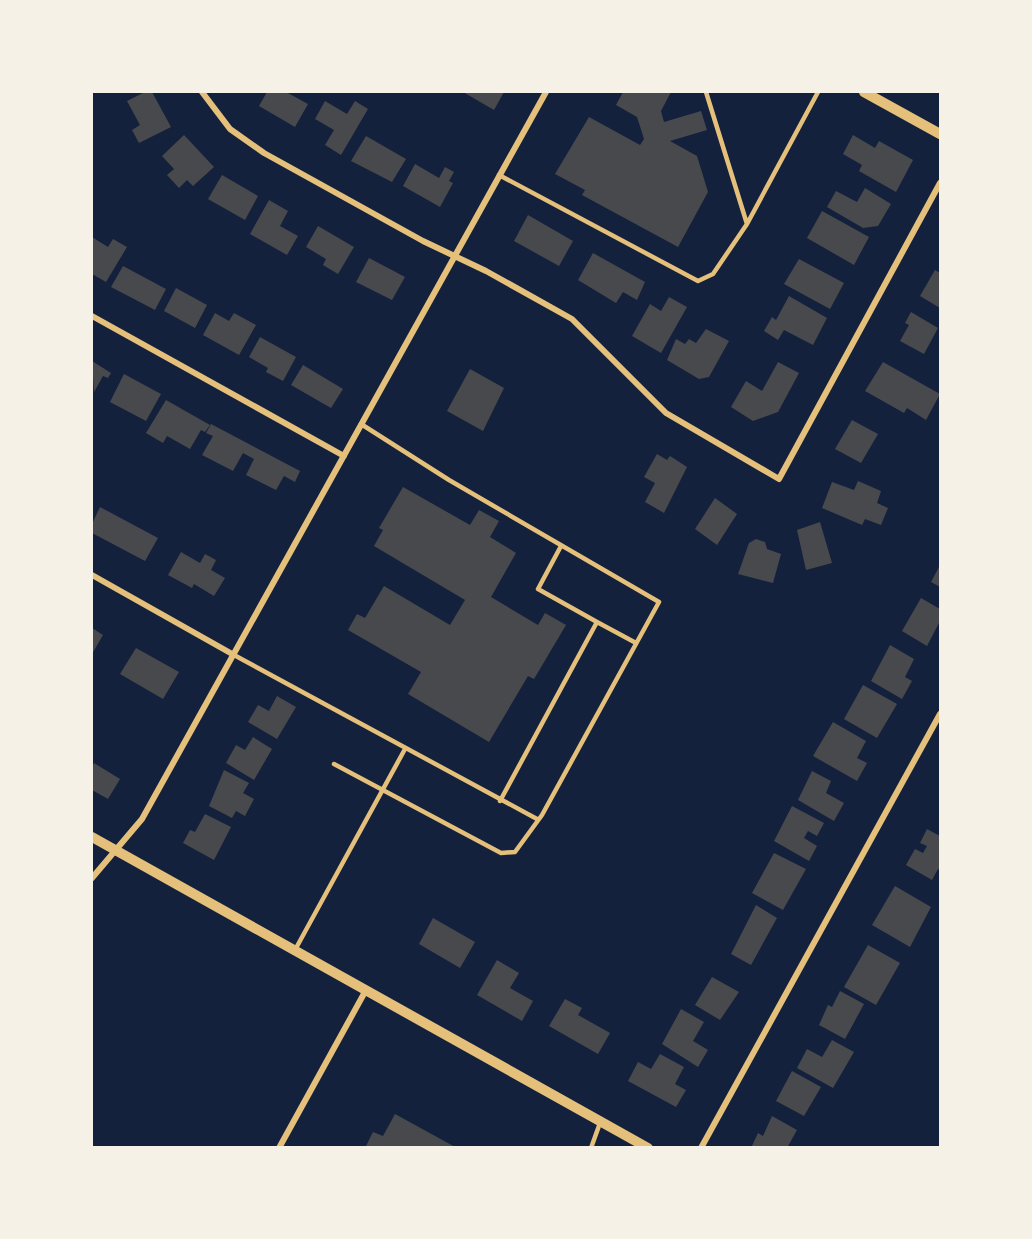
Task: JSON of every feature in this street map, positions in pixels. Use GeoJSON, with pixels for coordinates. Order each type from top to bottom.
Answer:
{"type":"FeatureCollection","features":[{"type":"Feature","properties":{"kind":"street"},"geometry":{"type":"LineString","coordinates":[[202,92],[230,129],[244,140],[423,242],[572,319],[666,413],[779,479],[940,183]]}},
{"type":"Feature","properties":{"kind":"street"},"geometry":{"type":"LineString","coordinates":[[92,878],[142,819],[546,92]]}},
{"type":"Feature","properties":{"kind":"street"},"geometry":{"type":"LineString","coordinates":[[864,92],[940,134]]}},
{"type":"Feature","properties":{"kind":"street"},"geometry":{"type":"LineString","coordinates":[[92,316],[344,456]]}},
{"type":"Feature","properties":{"kind":"street"},"geometry":{"type":"LineString","coordinates":[[92,575],[234,655]]}},
{"type":"Feature","properties":{"kind":"street"},"geometry":{"type":"LineString","coordinates":[[701,1148],[940,714]]}},
{"type":"Feature","properties":{"kind":"street"},"geometry":{"type":"LineString","coordinates":[[92,837],[648,1148]]}},
{"type":"Feature","properties":{"kind":"street"},"geometry":{"type":"LineString","coordinates":[[279,1148],[366,990]]}},
{"type":"Feature","properties":{"kind":"lane"},"geometry":{"type":"LineString","coordinates":[[706,92],[747,224]]}},
{"type":"Feature","properties":{"kind":"lane"},"geometry":{"type":"LineString","coordinates":[[499,175],[698,282],[713,274],[747,224],[818,92]]}},
{"type":"Feature","properties":{"kind":"lane"},"geometry":{"type":"LineString","coordinates":[[334,764],[501,853],[515,852],[537,819],[542,816],[659,602],[449,480],[362,424]]}},
{"type":"Feature","properties":{"kind":"lane"},"geometry":{"type":"LineString","coordinates":[[561,546],[538,589],[636,643]]}},
{"type":"Feature","properties":{"kind":"lane"},"geometry":{"type":"LineString","coordinates":[[500,801],[597,622]]}},
{"type":"Feature","properties":{"kind":"lane"},"geometry":{"type":"LineString","coordinates":[[234,655],[537,819]]}},
{"type":"Feature","properties":{"kind":"lane"},"geometry":{"type":"LineString","coordinates":[[295,950],[405,749]]}},
{"type":"Feature","properties":{"kind":"lane"},"geometry":{"type":"LineString","coordinates":[[591,1148],[601,1121]]}},
{"type":"Feature","properties":{"kind":"building"},"geometry":{"type":"Polygon","coordinates":[[[145,92],[152,92],[171,127],[139,143],[132,130],[140,125],[127,101],[145,92]]]}},
{"type":"Feature","properties":{"kind":"building"},"geometry":{"type":"Polygon","coordinates":[[[267,92],[286,92],[308,104],[295,127],[259,106],[267,92]]]}},
{"type":"Feature","properties":{"kind":"building"},"geometry":{"type":"Polygon","coordinates":[[[463,92],[504,92],[494,110],[463,92]]]}},
{"type":"Feature","properties":{"kind":"building"},"geometry":{"type":"Polygon","coordinates":[[[623,92],[671,92],[661,111],[664,122],[701,111],[707,130],[670,141],[697,156],[708,192],[678,247],[582,195],[585,190],[555,174],[589,117],[640,145],[644,139],[637,117],[616,105],[623,92]]]}},
{"type":"Feature","properties":{"kind":"building"},"geometry":{"type":"Polygon","coordinates":[[[325,101],[347,114],[355,101],[368,109],[341,155],[325,145],[334,130],[315,119],[325,101]]]}},
{"type":"Feature","properties":{"kind":"building"},"geometry":{"type":"Polygon","coordinates":[[[184,135],[214,167],[193,186],[187,180],[179,188],[167,175],[174,169],[162,156],[184,135]]]}},
{"type":"Feature","properties":{"kind":"building"},"geometry":{"type":"Polygon","coordinates":[[[853,135],[875,148],[879,141],[913,160],[896,192],[859,171],[862,165],[843,154],[853,135]]]}},
{"type":"Feature","properties":{"kind":"building"},"geometry":{"type":"Polygon","coordinates":[[[366,136],[406,159],[392,182],[351,161],[366,136]]]}},
{"type":"Feature","properties":{"kind":"building"},"geometry":{"type":"Polygon","coordinates":[[[415,164],[439,178],[445,167],[454,172],[449,181],[453,183],[440,207],[403,186],[415,164]]]}},
{"type":"Feature","properties":{"kind":"building"},"geometry":{"type":"Polygon","coordinates":[[[222,175],[258,196],[245,220],[208,199],[222,175]]]}},
{"type":"Feature","properties":{"kind":"building"},"geometry":{"type":"Polygon","coordinates":[[[865,188],[891,204],[878,226],[863,228],[827,207],[836,191],[857,202],[865,188]]]}},
{"type":"Feature","properties":{"kind":"building"},"geometry":{"type":"Polygon","coordinates":[[[269,200],[288,211],[280,226],[298,236],[287,255],[250,234],[269,200]]]}},
{"type":"Feature","properties":{"kind":"building"},"geometry":{"type":"Polygon","coordinates":[[[822,211],[869,237],[854,265],[807,238],[822,211]]]}},
{"type":"Feature","properties":{"kind":"building"},"geometry":{"type":"Polygon","coordinates":[[[528,215],[573,241],[559,266],[514,241],[528,215]]]}},
{"type":"Feature","properties":{"kind":"building"},"geometry":{"type":"Polygon","coordinates":[[[318,226],[354,247],[338,274],[323,265],[326,259],[306,247],[318,226]]]}},
{"type":"Feature","properties":{"kind":"building"},"geometry":{"type":"Polygon","coordinates":[[[92,237],[108,247],[113,239],[127,247],[106,282],[92,274],[92,237]]]}},
{"type":"Feature","properties":{"kind":"building"},"geometry":{"type":"Polygon","coordinates":[[[593,253],[645,282],[637,300],[623,292],[616,303],[578,280],[593,253]]]}},
{"type":"Feature","properties":{"kind":"building"},"geometry":{"type":"Polygon","coordinates":[[[369,258],[405,277],[392,300],[356,282],[369,258]]]}},
{"type":"Feature","properties":{"kind":"building"},"geometry":{"type":"Polygon","coordinates":[[[799,259],[844,283],[830,309],[784,284],[799,259]]]}},
{"type":"Feature","properties":{"kind":"building"},"geometry":{"type":"Polygon","coordinates":[[[123,266],[166,289],[155,310],[111,287],[123,266]]]}},
{"type":"Feature","properties":{"kind":"building"},"geometry":{"type":"Polygon","coordinates":[[[935,270],[940,273],[940,308],[920,296],[935,270]]]}},
{"type":"Feature","properties":{"kind":"building"},"geometry":{"type":"Polygon","coordinates":[[[176,288],[207,305],[195,328],[164,311],[176,288]]]}},
{"type":"Feature","properties":{"kind":"building"},"geometry":{"type":"Polygon","coordinates":[[[789,296],[827,318],[813,345],[784,330],[778,340],[764,331],[772,317],[776,320],[789,296]]]}},
{"type":"Feature","properties":{"kind":"building"},"geometry":{"type":"Polygon","coordinates":[[[669,297],[687,307],[661,353],[632,336],[650,304],[661,311],[669,297]]]}},
{"type":"Feature","properties":{"kind":"building"},"geometry":{"type":"Polygon","coordinates":[[[911,312],[938,328],[924,354],[900,341],[909,325],[905,323],[911,312]]]}},
{"type":"Feature","properties":{"kind":"building"},"geometry":{"type":"Polygon","coordinates":[[[215,313],[229,321],[234,313],[256,325],[239,355],[203,335],[215,313]]]}},
{"type":"Feature","properties":{"kind":"building"},"geometry":{"type":"Polygon","coordinates":[[[706,329],[729,341],[709,377],[699,379],[667,360],[676,339],[685,344],[689,339],[696,343],[706,329]]]}},
{"type":"Feature","properties":{"kind":"building"},"geometry":{"type":"Polygon","coordinates":[[[260,337],[296,357],[283,381],[266,372],[268,368],[249,357],[260,337]]]}},
{"type":"Feature","properties":{"kind":"building"},"geometry":{"type":"Polygon","coordinates":[[[92,361],[111,373],[108,378],[103,376],[94,392],[92,361]]]}},
{"type":"Feature","properties":{"kind":"building"},"geometry":{"type":"Polygon","coordinates":[[[778,362],[799,373],[778,412],[753,421],[731,407],[746,381],[762,391],[778,362]]]}},
{"type":"Feature","properties":{"kind":"building"},"geometry":{"type":"Polygon","coordinates":[[[883,362],[940,394],[926,420],[907,408],[904,413],[865,391],[883,362]]]}},
{"type":"Feature","properties":{"kind":"building"},"geometry":{"type":"Polygon","coordinates":[[[303,365],[343,389],[331,408],[291,385],[303,365]]]}},
{"type":"Feature","properties":{"kind":"building"},"geometry":{"type":"Polygon","coordinates":[[[470,369],[504,388],[483,431],[447,411],[470,369]]]}},
{"type":"Feature","properties":{"kind":"building"},"geometry":{"type":"Polygon","coordinates":[[[124,374],[161,394],[146,421],[110,402],[124,374]]]}},
{"type":"Feature","properties":{"kind":"building"},"geometry":{"type":"Polygon","coordinates":[[[166,400],[210,425],[205,432],[201,430],[190,449],[167,436],[163,443],[146,433],[166,400]]]}},
{"type":"Feature","properties":{"kind":"building"},"geometry":{"type":"Polygon","coordinates":[[[852,420],[878,434],[861,463],[835,449],[852,420]]]}},
{"type":"Feature","properties":{"kind":"building"},"geometry":{"type":"Polygon","coordinates":[[[211,424],[300,471],[295,482],[284,476],[276,490],[246,475],[254,459],[243,453],[233,471],[202,455],[213,436],[206,433],[211,424]]]}},
{"type":"Feature","properties":{"kind":"building"},"geometry":{"type":"Polygon","coordinates":[[[657,454],[667,460],[670,456],[687,467],[664,513],[645,502],[655,483],[644,477],[657,454]]]}},
{"type":"Feature","properties":{"kind":"building"},"geometry":{"type":"Polygon","coordinates":[[[858,481],[881,491],[877,503],[888,508],[881,525],[865,519],[862,525],[822,508],[832,482],[854,490],[858,481]]]}},
{"type":"Feature","properties":{"kind":"building"},"geometry":{"type":"Polygon","coordinates":[[[403,487],[470,525],[479,510],[499,521],[490,537],[516,553],[491,597],[538,625],[545,613],[566,625],[534,679],[528,676],[489,742],[408,694],[421,672],[348,630],[357,614],[365,618],[384,586],[450,625],[465,600],[374,546],[383,530],[379,528],[403,487]]]}},
{"type":"Feature","properties":{"kind":"building"},"geometry":{"type":"Polygon","coordinates":[[[715,498],[737,514],[717,545],[695,529],[715,498]]]}},
{"type":"Feature","properties":{"kind":"building"},"geometry":{"type":"Polygon","coordinates":[[[100,507],[158,538],[145,561],[92,533],[92,524],[100,507]]]}},
{"type":"Feature","properties":{"kind":"building"},"geometry":{"type":"Polygon","coordinates":[[[820,522],[832,563],[806,570],[797,530],[820,522]]]}},
{"type":"Feature","properties":{"kind":"building"},"geometry":{"type":"Polygon","coordinates":[[[756,539],[765,542],[767,549],[781,554],[773,583],[738,574],[749,543],[756,539]]]}},
{"type":"Feature","properties":{"kind":"building"},"geometry":{"type":"Polygon","coordinates":[[[181,552],[200,563],[205,554],[216,560],[211,570],[225,578],[214,596],[194,584],[192,588],[168,575],[181,552]]]}},
{"type":"Feature","properties":{"kind":"building"},"geometry":{"type":"Polygon","coordinates":[[[940,565],[940,587],[931,582],[940,565]]]}},
{"type":"Feature","properties":{"kind":"building"},"geometry":{"type":"Polygon","coordinates":[[[921,598],[940,609],[940,621],[927,646],[902,631],[921,598]]]}},
{"type":"Feature","properties":{"kind":"building"},"geometry":{"type":"Polygon","coordinates":[[[92,628],[103,635],[92,654],[92,628]]]}},
{"type":"Feature","properties":{"kind":"building"},"geometry":{"type":"Polygon","coordinates":[[[890,645],[914,659],[905,677],[912,681],[902,699],[871,681],[890,645]]]}},
{"type":"Feature","properties":{"kind":"building"},"geometry":{"type":"Polygon","coordinates":[[[136,648],[179,672],[163,699],[120,674],[136,648]]]}},
{"type":"Feature","properties":{"kind":"building"},"geometry":{"type":"Polygon","coordinates":[[[863,685],[897,704],[877,738],[844,719],[863,685]]]}},
{"type":"Feature","properties":{"kind":"building"},"geometry":{"type":"Polygon","coordinates":[[[277,696],[296,707],[277,739],[248,722],[258,705],[269,711],[277,696]]]}},
{"type":"Feature","properties":{"kind":"building"},"geometry":{"type":"Polygon","coordinates":[[[833,722],[866,741],[857,758],[867,763],[857,781],[813,756],[833,722]]]}},
{"type":"Feature","properties":{"kind":"building"},"geometry":{"type":"Polygon","coordinates":[[[253,737],[272,749],[254,780],[226,763],[236,745],[245,750],[253,737]]]}},
{"type":"Feature","properties":{"kind":"building"},"geometry":{"type":"Polygon","coordinates":[[[94,763],[120,779],[108,799],[92,790],[94,763]]]}},
{"type":"Feature","properties":{"kind":"building"},"geometry":{"type":"Polygon","coordinates":[[[224,770],[249,783],[243,793],[254,799],[245,816],[236,811],[232,818],[209,806],[224,770]]]}},
{"type":"Feature","properties":{"kind":"building"},"geometry":{"type":"Polygon","coordinates":[[[812,771],[831,781],[826,793],[844,803],[834,821],[798,800],[812,771]]]}},
{"type":"Feature","properties":{"kind":"building"},"geometry":{"type":"Polygon","coordinates":[[[792,806],[824,823],[817,836],[808,831],[804,838],[817,846],[809,861],[774,841],[792,806]]]}},
{"type":"Feature","properties":{"kind":"building"},"geometry":{"type":"Polygon","coordinates":[[[205,814],[231,827],[214,860],[183,843],[190,830],[195,832],[205,814]]]}},
{"type":"Feature","properties":{"kind":"building"},"geometry":{"type":"Polygon","coordinates":[[[927,829],[940,836],[940,870],[938,869],[932,880],[906,865],[915,849],[923,853],[927,846],[920,843],[927,829]]]}},
{"type":"Feature","properties":{"kind":"building"},"geometry":{"type":"Polygon","coordinates":[[[774,853],[806,869],[783,910],[752,893],[774,853]]]}},
{"type":"Feature","properties":{"kind":"building"},"geometry":{"type":"Polygon","coordinates":[[[895,886],[931,907],[910,947],[872,925],[895,886]]]}},
{"type":"Feature","properties":{"kind":"building"},"geometry":{"type":"Polygon","coordinates":[[[756,905],[777,918],[751,965],[731,954],[756,905]]]}},
{"type":"Feature","properties":{"kind":"building"},"geometry":{"type":"Polygon","coordinates":[[[433,918],[475,942],[460,968],[419,944],[433,918]]]}},
{"type":"Feature","properties":{"kind":"building"},"geometry":{"type":"Polygon","coordinates":[[[868,945],[900,963],[876,1005],[844,987],[868,945]]]}},
{"type":"Feature","properties":{"kind":"building"},"geometry":{"type":"Polygon","coordinates":[[[497,960],[519,973],[510,988],[533,1001],[522,1021],[477,995],[497,960]]]}},
{"type":"Feature","properties":{"kind":"building"},"geometry":{"type":"Polygon","coordinates":[[[712,977],[739,992],[720,1020],[695,1005],[712,977]]]}},
{"type":"Feature","properties":{"kind":"building"},"geometry":{"type":"Polygon","coordinates":[[[840,991],[864,1004],[845,1039],[819,1025],[828,1005],[832,1007],[840,991]]]}},
{"type":"Feature","properties":{"kind":"building"},"geometry":{"type":"Polygon","coordinates":[[[565,999],[582,1008],[578,1015],[610,1033],[598,1054],[549,1026],[565,999]]]}},
{"type":"Feature","properties":{"kind":"building"},"geometry":{"type":"Polygon","coordinates":[[[681,1009],[704,1022],[693,1041],[708,1050],[698,1067],[662,1044],[681,1009]]]}},
{"type":"Feature","properties":{"kind":"building"},"geometry":{"type":"Polygon","coordinates":[[[832,1040],[854,1052],[833,1088],[797,1068],[807,1049],[822,1057],[832,1040]]]}},
{"type":"Feature","properties":{"kind":"building"},"geometry":{"type":"Polygon","coordinates":[[[660,1054],[684,1067],[675,1084],[686,1090],[676,1107],[628,1081],[638,1062],[651,1069],[660,1054]]]}},
{"type":"Feature","properties":{"kind":"building"},"geometry":{"type":"Polygon","coordinates":[[[792,1071],[821,1087],[804,1116],[776,1101],[792,1071]]]}},
{"type":"Feature","properties":{"kind":"building"},"geometry":{"type":"Polygon","coordinates":[[[395,1114],[457,1148],[365,1148],[373,1132],[383,1136],[395,1114]]]}},
{"type":"Feature","properties":{"kind":"building"},"geometry":{"type":"Polygon","coordinates":[[[772,1116],[797,1130],[787,1148],[751,1148],[758,1133],[763,1136],[772,1116]]]}}]}
